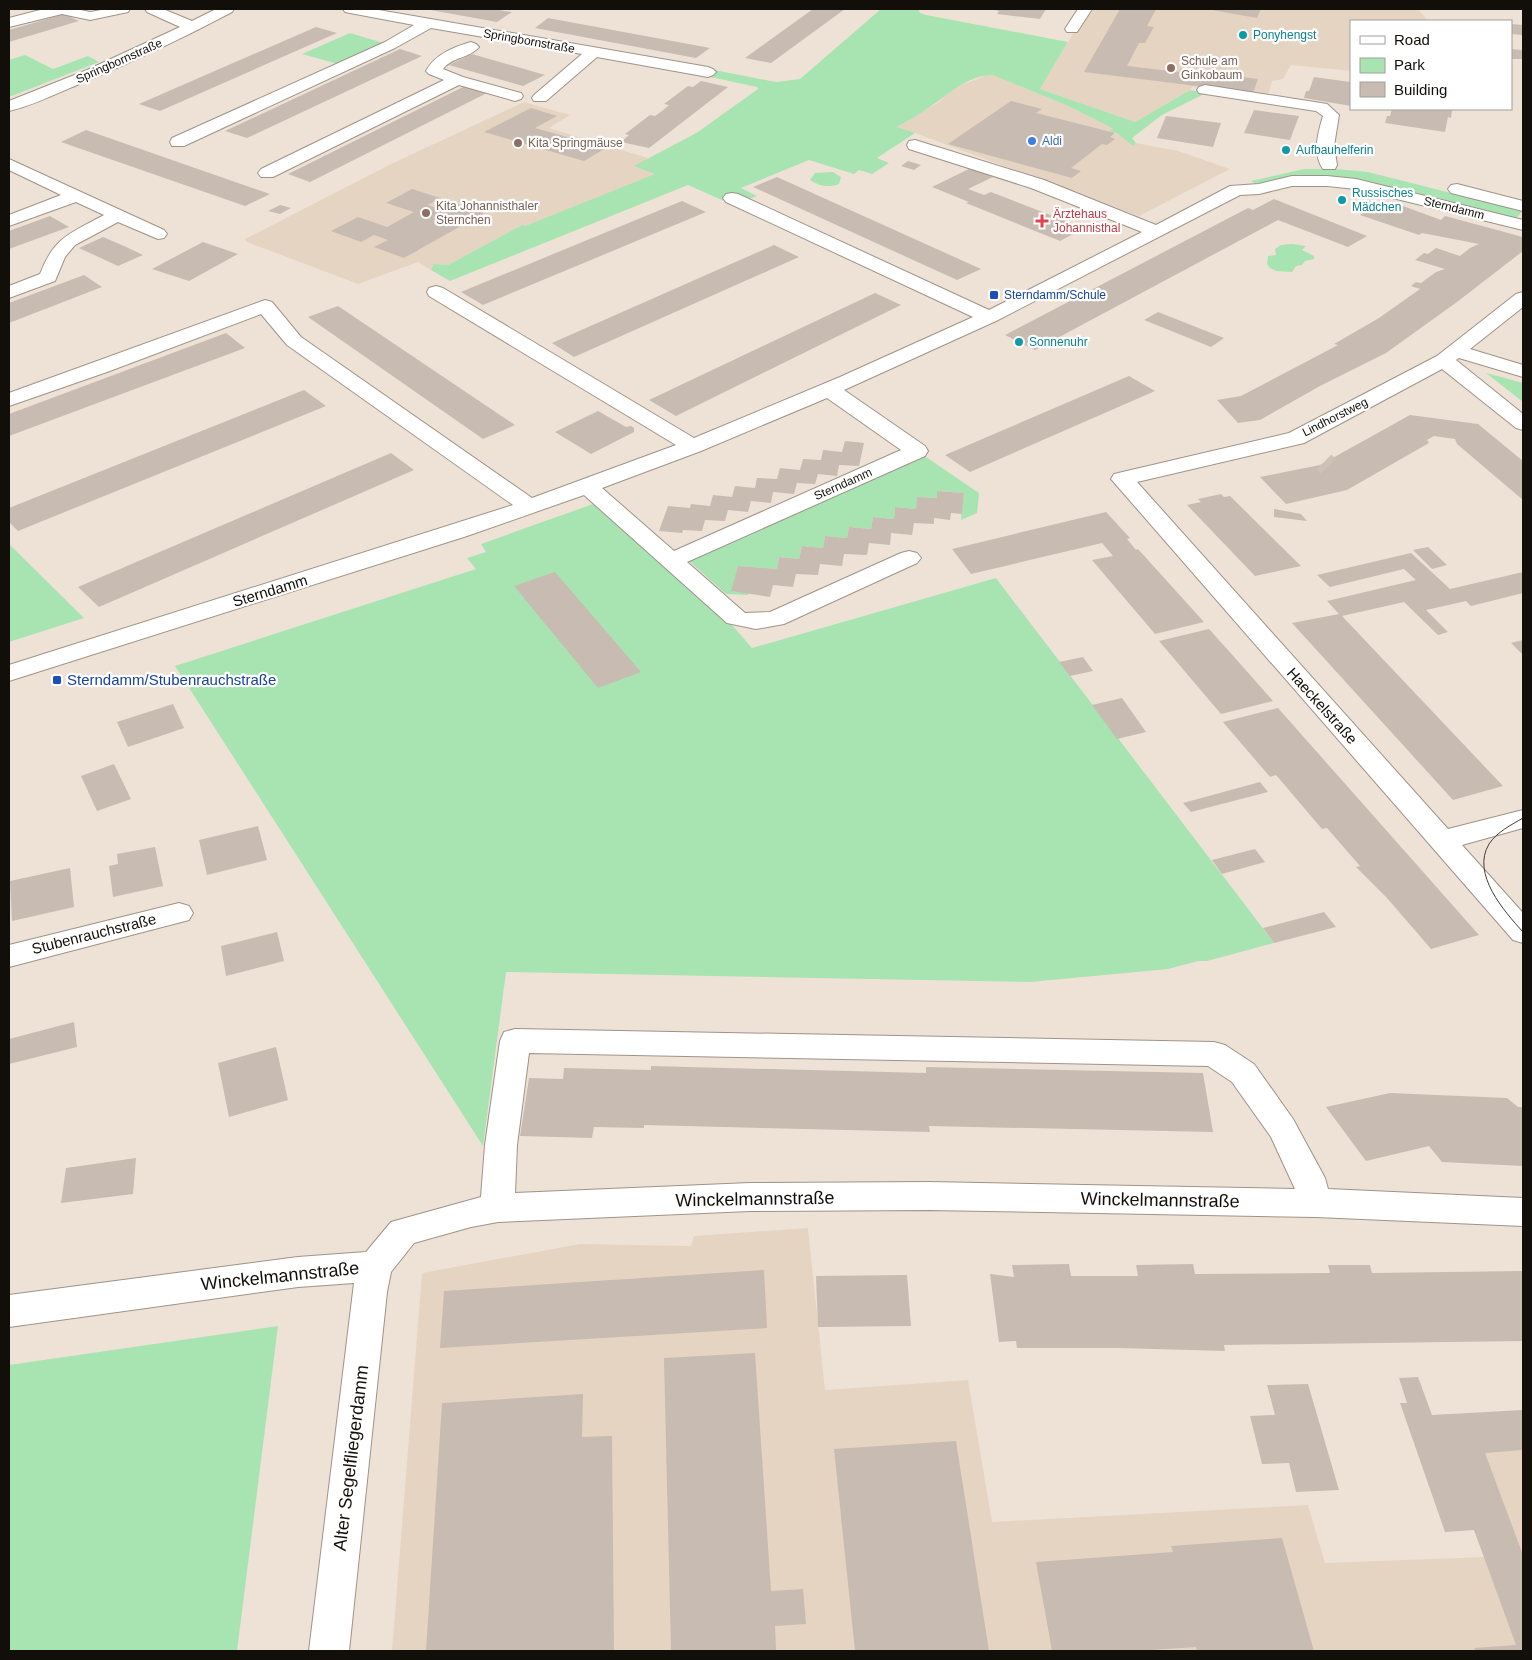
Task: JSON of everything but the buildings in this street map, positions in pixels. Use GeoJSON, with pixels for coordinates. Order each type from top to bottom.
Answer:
{"type":"FeatureCollection","features":[{"type":"Feature","properties":{"kind":"street"},"geometry":{"type":"LineString","coordinates":[[9,23],[62,10],[90,16],[123,9]]}},
{"type":"Feature","properties":{"kind":"street"},"geometry":{"type":"LineString","coordinates":[[152,9],[192,28]]}},
{"type":"Feature","properties":{"kind":"street","name":"Springbornstraße"},"geometry":{"type":"LineString","coordinates":[[9,106],[105,67],[192,28],[227,9]]}},
{"type":"Feature","properties":{"kind":"street","name":"Springbornstraße"},"geometry":{"type":"LineString","coordinates":[[350,9],[594,52],[678,69],[708,72]]}},
{"type":"Feature","properties":{"kind":"street"},"geometry":{"type":"LineString","coordinates":[[1072,29],[1084,9]]}},
{"type":"Feature","properties":{"kind":"street"},"geometry":{"type":"LineString","coordinates":[[178,142],[390,45],[428,23]]}},
{"type":"Feature","properties":{"kind":"street"},"geometry":{"type":"LineString","coordinates":[[471,47],[441,61],[435,66],[434,71],[457,80],[515,96]]}},
{"type":"Feature","properties":{"kind":"street"},"geometry":{"type":"LineString","coordinates":[[540,98],[594,52]]}},
{"type":"Feature","properties":{"kind":"street"},"geometry":{"type":"LineString","coordinates":[[267,173],[457,80]]}},
{"type":"Feature","properties":{"kind":"street","name":"Sterndamm"},"geometry":{"type":"LineString","coordinates":[[1205,90],[1321,107],[1331,115],[1326,138],[1326,159],[1336,165],[1269,171],[1239,181],[1236,190]]}},
{"type":"Feature","properties":{"kind":"street"},"geometry":{"type":"LineString","coordinates":[[915,145],[976,162],[1022,178],[1110,211],[1157,232]]}},
{"type":"Feature","properties":{"kind":"street"},"geometry":{"type":"LineString","coordinates":[[9,164],[158,234]]}},
{"type":"Feature","properties":{"kind":"street","name":"Sterndamm"},"geometry":{"type":"LineString","coordinates":[[9,673],[530,507],[693,446],[830,390],[988,317],[1236,190],[1259,189],[1292,181],[1327,180],[1356,184],[1523,226]]}},
{"type":"Feature","properties":{"kind":"street","name":"Sterndamm"},"geometry":{"type":"LineString","coordinates":[[1437,184],[1523,206]]}},
{"type":"Feature","properties":{"kind":"street"},"geometry":{"type":"LineString","coordinates":[[9,221],[75,196]]}},
{"type":"Feature","properties":{"kind":"street"},"geometry":{"type":"LineString","coordinates":[[732,198],[988,317]]}},
{"type":"Feature","properties":{"kind":"street"},"geometry":{"type":"LineString","coordinates":[[9,292],[48,277],[56,256],[69,241],[117,215]]}},
{"type":"Feature","properties":{"kind":"street"},"geometry":{"type":"LineString","coordinates":[[436,292],[693,446]]}},
{"type":"Feature","properties":{"kind":"street","name":"Lindhorstweg"},"geometry":{"type":"LineString","coordinates":[[1122,479],[1290,440],[1449,355],[1523,298]]}},
{"type":"Feature","properties":{"kind":"street"},"geometry":{"type":"LineString","coordinates":[[9,400],[265,306],[294,340],[530,507]]}},
{"type":"Feature","properties":{"kind":"street"},"geometry":{"type":"LineString","coordinates":[[1449,355],[1523,371]]}},
{"type":"Feature","properties":{"kind":"street"},"geometry":{"type":"LineString","coordinates":[[1449,355],[1523,424]]}},
{"type":"Feature","properties":{"kind":"street","name":"Sterndamm"},"geometry":{"type":"LineString","coordinates":[[672,560],[918,451],[830,390]]}},
{"type":"Feature","properties":{"kind":"street","name":"Haeckelstraße"},"geometry":{"type":"LineString","coordinates":[[1122,479],[1523,932]]}},
{"type":"Feature","properties":{"kind":"street"},"geometry":{"type":"LineString","coordinates":[[587,486],[736,618],[757,622],[776,619],[909,558]]}},
{"type":"Feature","properties":{"kind":"street"},"geometry":{"type":"LineString","coordinates":[[1442,840],[1523,819]]}},
{"type":"Feature","properties":{"kind":"street","name":"Stubenrauchstraße"},"geometry":{"type":"LineString","coordinates":[[9,956],[179,913]]}},
{"type":"Feature","properties":{"kind":"street"},"geometry":{"type":"LineString","coordinates":[[498,1208],[501,1142],[515,1041],[1214,1054],[1243,1072],[1282,1128],[1308,1178],[1316,1204]]}},
{"type":"Feature","properties":{"kind":"street","name":"Winckelmannstraße"},"geometry":{"type":"LineString","coordinates":[[9,1311],[298,1272],[375,1266],[403,1232],[471,1213],[498,1208],[750,1197],[929,1196],[1316,1204],[1523,1212]]}},
{"type":"Feature","properties":{"kind":"street","name":"Alter Segelfliegerdamm"},"geometry":{"type":"LineString","coordinates":[[329,1651],[370,1292],[375,1266]]}},
{"type":"Feature","properties":{"kind":"shaded area","name":"Schule am Ginkobaum"},"geometry":{"type":"Polygon","coordinates":[[[1088,9],[1418,9],[1427,20],[1350,20],[1350,71],[1291,65],[1283,79],[1272,81],[1268,96],[1192,87],[1190,90],[1135,122],[1040,89],[1088,9]]]}},
{"type":"Feature","properties":{"kind":"shaded area"},"geometry":{"type":"Polygon","coordinates":[[[984,76],[995,76],[1066,105],[1113,129],[1114,134],[1118,134],[1133,146],[1136,143],[1178,151],[1230,169],[1139,216],[915,133],[896,128],[939,102],[954,88],[984,76]]]}},
{"type":"Feature","properties":{"kind":"shaded area","name":"Kita Johannisthaler Sternchen"},"geometry":{"type":"Polygon","coordinates":[[[524,102],[570,115],[549,128],[651,159],[663,174],[525,226],[522,225],[448,265],[434,264],[431,270],[418,262],[358,284],[247,242],[245,239],[391,164],[524,102]]]}},
{"type":"Feature","properties":{"kind":"shaded area"},"geometry":{"type":"Polygon","coordinates":[[[808,1228],[825,1390],[968,1380],[992,1522],[1308,1505],[1325,1563],[1485,1557],[1431,1418],[1523,1410],[1523,1651],[392,1651],[422,1273],[580,1244],[691,1246],[694,1236],[808,1228]]]}},
{"type":"Feature","properties":{"kind":"green space"},"geometry":{"type":"Polygon","coordinates":[[[881,9],[918,9],[920,13],[926,15],[1068,42],[1040,89],[1135,122],[1190,90],[1206,93],[1162,115],[1132,138],[1136,143],[1133,146],[1118,134],[1110,131],[1113,129],[1066,105],[995,76],[976,78],[959,86],[923,112],[897,127],[915,133],[877,158],[889,163],[872,174],[859,170],[854,174],[809,160],[741,188],[757,196],[733,205],[688,185],[450,281],[431,270],[434,264],[448,265],[522,225],[525,226],[655,174],[634,166],[698,132],[758,89],[757,87],[706,76],[714,70],[776,82],[800,79],[881,9]]]}},
{"type":"Feature","properties":{"kind":"green space"},"geometry":{"type":"Polygon","coordinates":[[[350,33],[390,45],[345,66],[302,54],[350,33]]]}},
{"type":"Feature","properties":{"kind":"green space"},"geometry":{"type":"Polygon","coordinates":[[[25,55],[53,69],[88,56],[99,62],[9,97],[9,60],[25,55]]]}},
{"type":"Feature","properties":{"kind":"green space"},"geometry":{"type":"Polygon","coordinates":[[[1304,169],[1368,172],[1522,211],[1516,219],[1387,186],[1353,181],[1320,178],[1288,179],[1256,184],[1251,181],[1304,169]]]}},
{"type":"Feature","properties":{"kind":"green space"},"geometry":{"type":"Polygon","coordinates":[[[833,172],[841,177],[839,184],[824,186],[810,180],[815,173],[833,172]]]}},
{"type":"Feature","properties":{"kind":"green space"},"geometry":{"type":"Polygon","coordinates":[[[1281,245],[1306,246],[1302,250],[1314,256],[1314,259],[1296,266],[1292,272],[1276,271],[1270,268],[1267,264],[1268,256],[1276,255],[1275,249],[1281,245]]]}},
{"type":"Feature","properties":{"kind":"green space"},"geometry":{"type":"Polygon","coordinates":[[[1486,373],[1523,383],[1523,402],[1486,373]]]}},
{"type":"Feature","properties":{"kind":"green space"},"geometry":{"type":"Polygon","coordinates":[[[923,455],[979,493],[977,513],[961,520],[964,493],[938,491],[937,498],[918,497],[916,509],[895,507],[894,519],[873,517],[871,529],[849,527],[847,538],[825,536],[823,548],[802,546],[799,559],[779,557],[777,569],[738,566],[732,591],[748,593],[748,595],[726,594],[689,561],[688,554],[923,455]]]}},
{"type":"Feature","properties":{"kind":"green space"},"geometry":{"type":"Polygon","coordinates":[[[593,504],[732,625],[752,648],[996,578],[1274,943],[1207,961],[1198,961],[1168,969],[1030,982],[506,972],[483,1146],[175,666],[476,569],[467,558],[486,552],[481,544],[593,504]]]}},
{"type":"Feature","properties":{"kind":"green space"},"geometry":{"type":"Polygon","coordinates":[[[9,544],[84,618],[9,642],[9,544]]]}},
{"type":"Feature","properties":{"kind":"green space"},"geometry":{"type":"Polygon","coordinates":[[[278,1326],[237,1651],[9,1651],[9,1365],[278,1326]]]}},
{"type":"Feature","properties":{"kind":"tunnel"},"geometry":{"type":"LineString","coordinates":[[1324,462],[1328,466]]}},
{"type":"Feature","properties":{"kind":"tram line"},"geometry":{"type":"LineString","coordinates":[[1523,818],[1504,829],[1492,840],[1485,856],[1484,867],[1487,879],[1499,903],[1523,932]]}},
{"type":"Feature","properties":{"kind":"place","name":"Ponyhengst"},"geometry":{"type":"Point","coordinates":[1243,35]}},
{"type":"Feature","properties":{"kind":"place","name":"Schule am Ginkobaum"},"geometry":{"type":"Point","coordinates":[1171,68]}},
{"type":"Feature","properties":{"kind":"place","name":"Aldi"},"geometry":{"type":"Point","coordinates":[1032,141]}},
{"type":"Feature","properties":{"kind":"place","name":"Kita Springmäuse"},"geometry":{"type":"Point","coordinates":[518,143]}},
{"type":"Feature","properties":{"kind":"place","name":"Aufbauhelferin"},"geometry":{"type":"Point","coordinates":[1286,150]}},
{"type":"Feature","properties":{"kind":"place","name":"Russisches Mädchen"},"geometry":{"type":"Point","coordinates":[1342,200]}},
{"type":"Feature","properties":{"kind":"place","name":"Kita Johannisthaler Sternchen"},"geometry":{"type":"Point","coordinates":[426,213]}},
{"type":"Feature","properties":{"kind":"place","name":"Ärztehaus Johannisthal"},"geometry":{"type":"Point","coordinates":[1042,221]}},
{"type":"Feature","properties":{"kind":"place","name":"Sterndamm/Schule"},"geometry":{"type":"Point","coordinates":[994,295]}},
{"type":"Feature","properties":{"kind":"place","name":"Sonnenuhr"},"geometry":{"type":"Point","coordinates":[1019,342]}},
{"type":"Feature","properties":{"kind":"place","name":"Sterndamm/Stubenrauchstraße"},"geometry":{"type":"Point","coordinates":[57,680]}}]}
